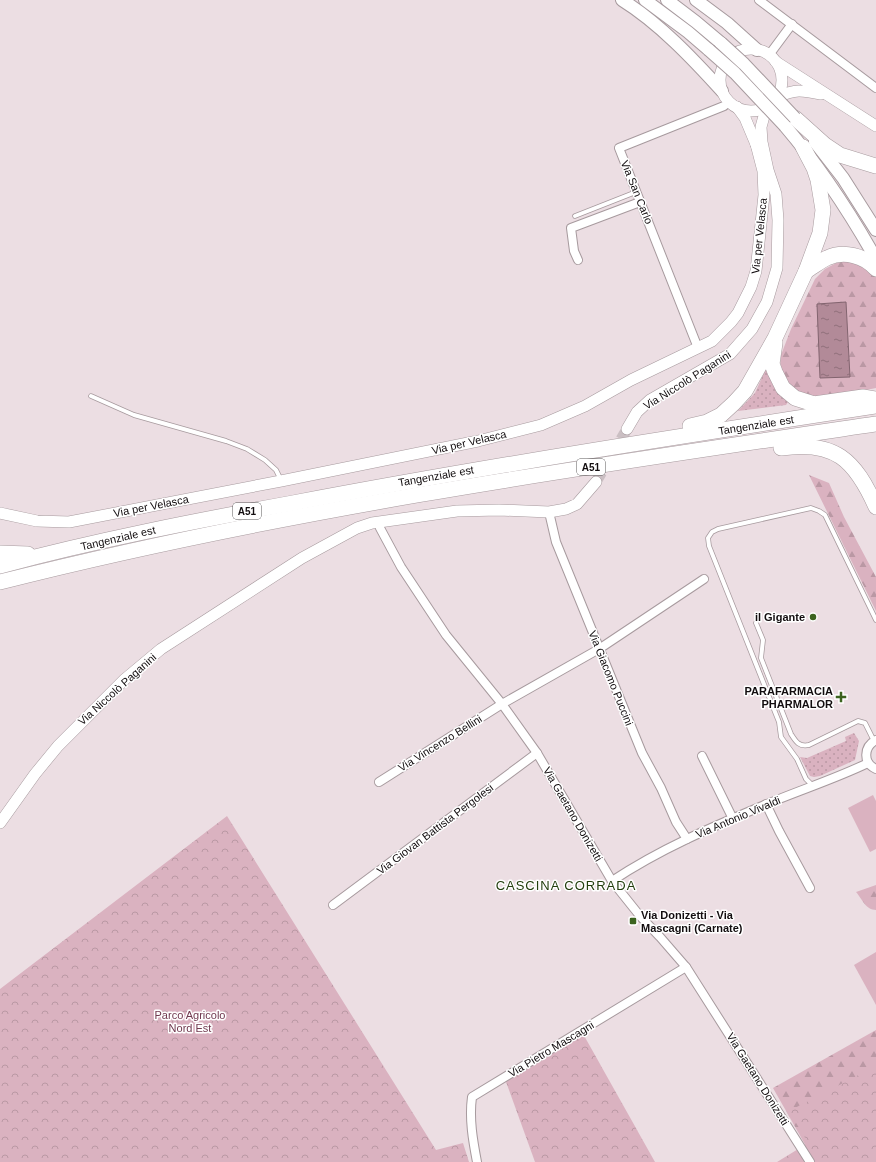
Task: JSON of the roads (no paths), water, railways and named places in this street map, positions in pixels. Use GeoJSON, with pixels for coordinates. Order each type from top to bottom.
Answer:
{"type":"FeatureCollection","features":[{"type":"Feature","properties":{"kind":"highway"},"geometry":{"type":"LineString","coordinates":[[790,122],[840,155],[876,166]]}},
{"type":"Feature","properties":{"kind":"highway"},"geometry":{"type":"LineString","coordinates":[[642,442],[667,430],[707,422],[721,415],[745,391],[755,376],[775,338],[806,271],[820,233],[823,210],[818,180],[814,168],[803,147]]}},
{"type":"Feature","properties":{"kind":"highway"},"geometry":{"type":"LineString","coordinates":[[806,271],[827,258],[837,255],[850,255],[862,258],[868,261],[876,269]]}},
{"type":"Feature","properties":{"kind":"highway"},"geometry":{"type":"LineString","coordinates":[[775,338],[772,364],[777,378],[783,388],[795,398],[814,404],[863,397],[876,399]]}},
{"type":"Feature","properties":{"kind":"highway","name":"Tangenziale est"},"geometry":{"type":"LineString","coordinates":[[0,566],[43,554],[162,528],[401,482],[642,442],[876,406]]}},
{"type":"Feature","properties":{"kind":"highway","name":"Tangenziale est"},"geometry":{"type":"LineString","coordinates":[[0,582],[159,545],[315,513],[452,489],[876,424]]}},
{"type":"Feature","properties":{"kind":"highway"},"geometry":{"type":"LineString","coordinates":[[729,446],[749,452],[796,446],[814,447],[831,451],[844,459],[854,469],[867,488],[876,507]]}},
{"type":"Feature","properties":{"kind":"highway"},"geometry":{"type":"LineString","coordinates":[[0,553],[43,554]]}},
{"type":"Feature","properties":{"kind":"main road"},"geometry":{"type":"LineString","coordinates":[[622,0],[655,25],[686,52],[722,91]]}},
{"type":"Feature","properties":{"kind":"main road"},"geometry":{"type":"LineString","coordinates":[[645,0],[688,32],[824,153],[876,230]]}},
{"type":"Feature","properties":{"kind":"main road"},"geometry":{"type":"LineString","coordinates":[[667,0],[696,22],[744,64],[790,122],[803,147],[844,206],[876,259]]}},
{"type":"Feature","properties":{"kind":"main road"},"geometry":{"type":"LineString","coordinates":[[696,0],[727,23],[757,50]]}},
{"type":"Feature","properties":{"kind":"street"},"geometry":{"type":"LineString","coordinates":[[759,0],[876,88]]}},
{"type":"Feature","properties":{"kind":"street"},"geometry":{"type":"LineString","coordinates":[[772,58],[792,24]]}},
{"type":"Feature","properties":{"kind":"street"},"geometry":{"type":"LineString","coordinates":[[827,95],[800,90],[790,91],[774,100],[764,108],[755,111],[746,110],[733,104],[722,91],[720,82],[721,72],[728,60],[739,52],[748,49],[757,50],[772,58],[876,126]]}},
{"type":"Feature","properties":{"kind":"street"},"geometry":{"type":"LineString","coordinates":[[772,58],[780,70],[782,79],[781,88],[774,100]]}},
{"type":"Feature","properties":{"kind":"street","name":"Via Niccolò Paganini"},"geometry":{"type":"LineString","coordinates":[[626,429],[637,412],[650,400],[730,354],[752,329],[767,302],[777,268],[778,220],[776,194],[768,170],[762,142],[761,127],[764,116],[774,100]]}},
{"type":"Feature","properties":{"kind":"street","name":"Via per Velasca"},"geometry":{"type":"LineString","coordinates":[[733,104],[744,118],[768,170]]}},
{"type":"Feature","properties":{"kind":"street","name":"Via San Carlo"},"geometry":{"type":"LineString","coordinates":[[698,348],[619,148],[724,106],[733,104]]}},
{"type":"Feature","properties":{"kind":"street","name":"Via per Velasca"},"geometry":{"type":"LineString","coordinates":[[0,513],[37,521],[69,522],[478,441],[541,425],[584,406],[631,380],[712,341],[732,322],[738,313],[755,278],[759,250],[764,180],[756,144]]}},
{"type":"Feature","properties":{"kind":"street"},"geometry":{"type":"LineString","coordinates":[[578,260],[574,251],[571,228],[640,202]]}},
{"type":"Feature","properties":{"kind":"street"},"geometry":{"type":"LineString","coordinates":[[759,250],[778,220]]}},
{"type":"Feature","properties":{"kind":"street","name":"Via Niccolò Paganini"},"geometry":{"type":"LineString","coordinates":[[0,823],[35,774],[63,740],[135,670],[161,650],[302,558],[357,528],[421,516],[457,511],[480,510],[550,512],[566,509],[577,504],[596,482]]}},
{"type":"Feature","properties":{"kind":"street","name":"Via Giacomo Puccini"},"geometry":{"type":"LineString","coordinates":[[550,512],[556,542],[642,753],[686,839]]}},
{"type":"Feature","properties":{"kind":"street","name":"Via Gaetano Donizetti"},"geometry":{"type":"LineString","coordinates":[[379,524],[381,534],[446,635],[502,704],[537,753],[612,881],[640,916],[686,967],[810,1162]]}},
{"type":"Feature","properties":{"kind":"street","name":"Via Vincenzo Bellini"},"geometry":{"type":"LineString","coordinates":[[378,782],[502,704],[599,648],[704,579]]}},
{"type":"Feature","properties":{"kind":"street"},"geometry":{"type":"LineString","coordinates":[[875,741],[867,748],[866,753],[868,763],[876,769]]}},
{"type":"Feature","properties":{"kind":"street","name":"Via Giovan Battista Pergolesi"},"geometry":{"type":"LineString","coordinates":[[333,905],[537,753]]}},
{"type":"Feature","properties":{"kind":"street"},"geometry":{"type":"LineString","coordinates":[[702,756],[733,819]]}},
{"type":"Feature","properties":{"kind":"street","name":"Via Antonio Vivaldi"},"geometry":{"type":"LineString","coordinates":[[612,881],[636,865],[686,839],[766,804],[814,786],[868,763]]}},
{"type":"Feature","properties":{"kind":"street"},"geometry":{"type":"LineString","coordinates":[[766,804],[810,888]]}},
{"type":"Feature","properties":{"kind":"street","name":"Via Pietro Mascagni"},"geometry":{"type":"LineString","coordinates":[[478,1162],[472,1124],[472,1097],[686,967]]}},
{"type":"Feature","properties":{"kind":"lane"},"geometry":{"type":"LineString","coordinates":[[575,216],[636,192]]}},
{"type":"Feature","properties":{"kind":"lane"},"geometry":{"type":"LineString","coordinates":[[91,396],[134,415],[226,441],[247,449],[265,460],[276,470],[281,481]]}},
{"type":"Feature","properties":{"kind":"lane"},"geometry":{"type":"LineString","coordinates":[[814,786],[806,780],[797,759],[781,737],[779,722],[709,546],[708,538],[712,532],[718,529],[811,508],[819,511],[825,516],[876,620]]}},
{"type":"Feature","properties":{"kind":"lane"},"geometry":{"type":"LineString","coordinates":[[756,623],[763,640],[761,658],[795,742],[803,746],[809,746],[858,721],[865,723],[875,741]]}},
{"type":"Feature","properties":{"kind":"water"},"geometry":{"type":"Polygon","coordinates":[[[846,302],[850,377],[820,378],[817,304],[846,302]]]}},
{"type":"Feature","properties":{"kind":"tunnel"},"geometry":{"type":"LineString","coordinates":[[596,482],[627,429]]}},
{"type":"Feature","properties":{"kind":"place","name":"il Gigante"},"geometry":{"type":"Point","coordinates":[813,617]}},
{"type":"Feature","properties":{"kind":"place","name":"PARAFARMACIA PHARMALOR"},"geometry":{"type":"Point","coordinates":[841,697]}},
{"type":"Feature","properties":{"kind":"place","name":"Via Donizetti - Via Mascagni (Carnate)"},"geometry":{"type":"Point","coordinates":[633,921]}},
{"type":"Feature","properties":{"kind":"district","name":"CASCINA CORRADA"},"geometry":{"type":"Point","coordinates":[566,885]}},
{"type":"Feature","properties":{"kind":"park label","name":"Parco Agricolo Nord Est"},"geometry":{"type":"Point","coordinates":[190,1021]}}]}
